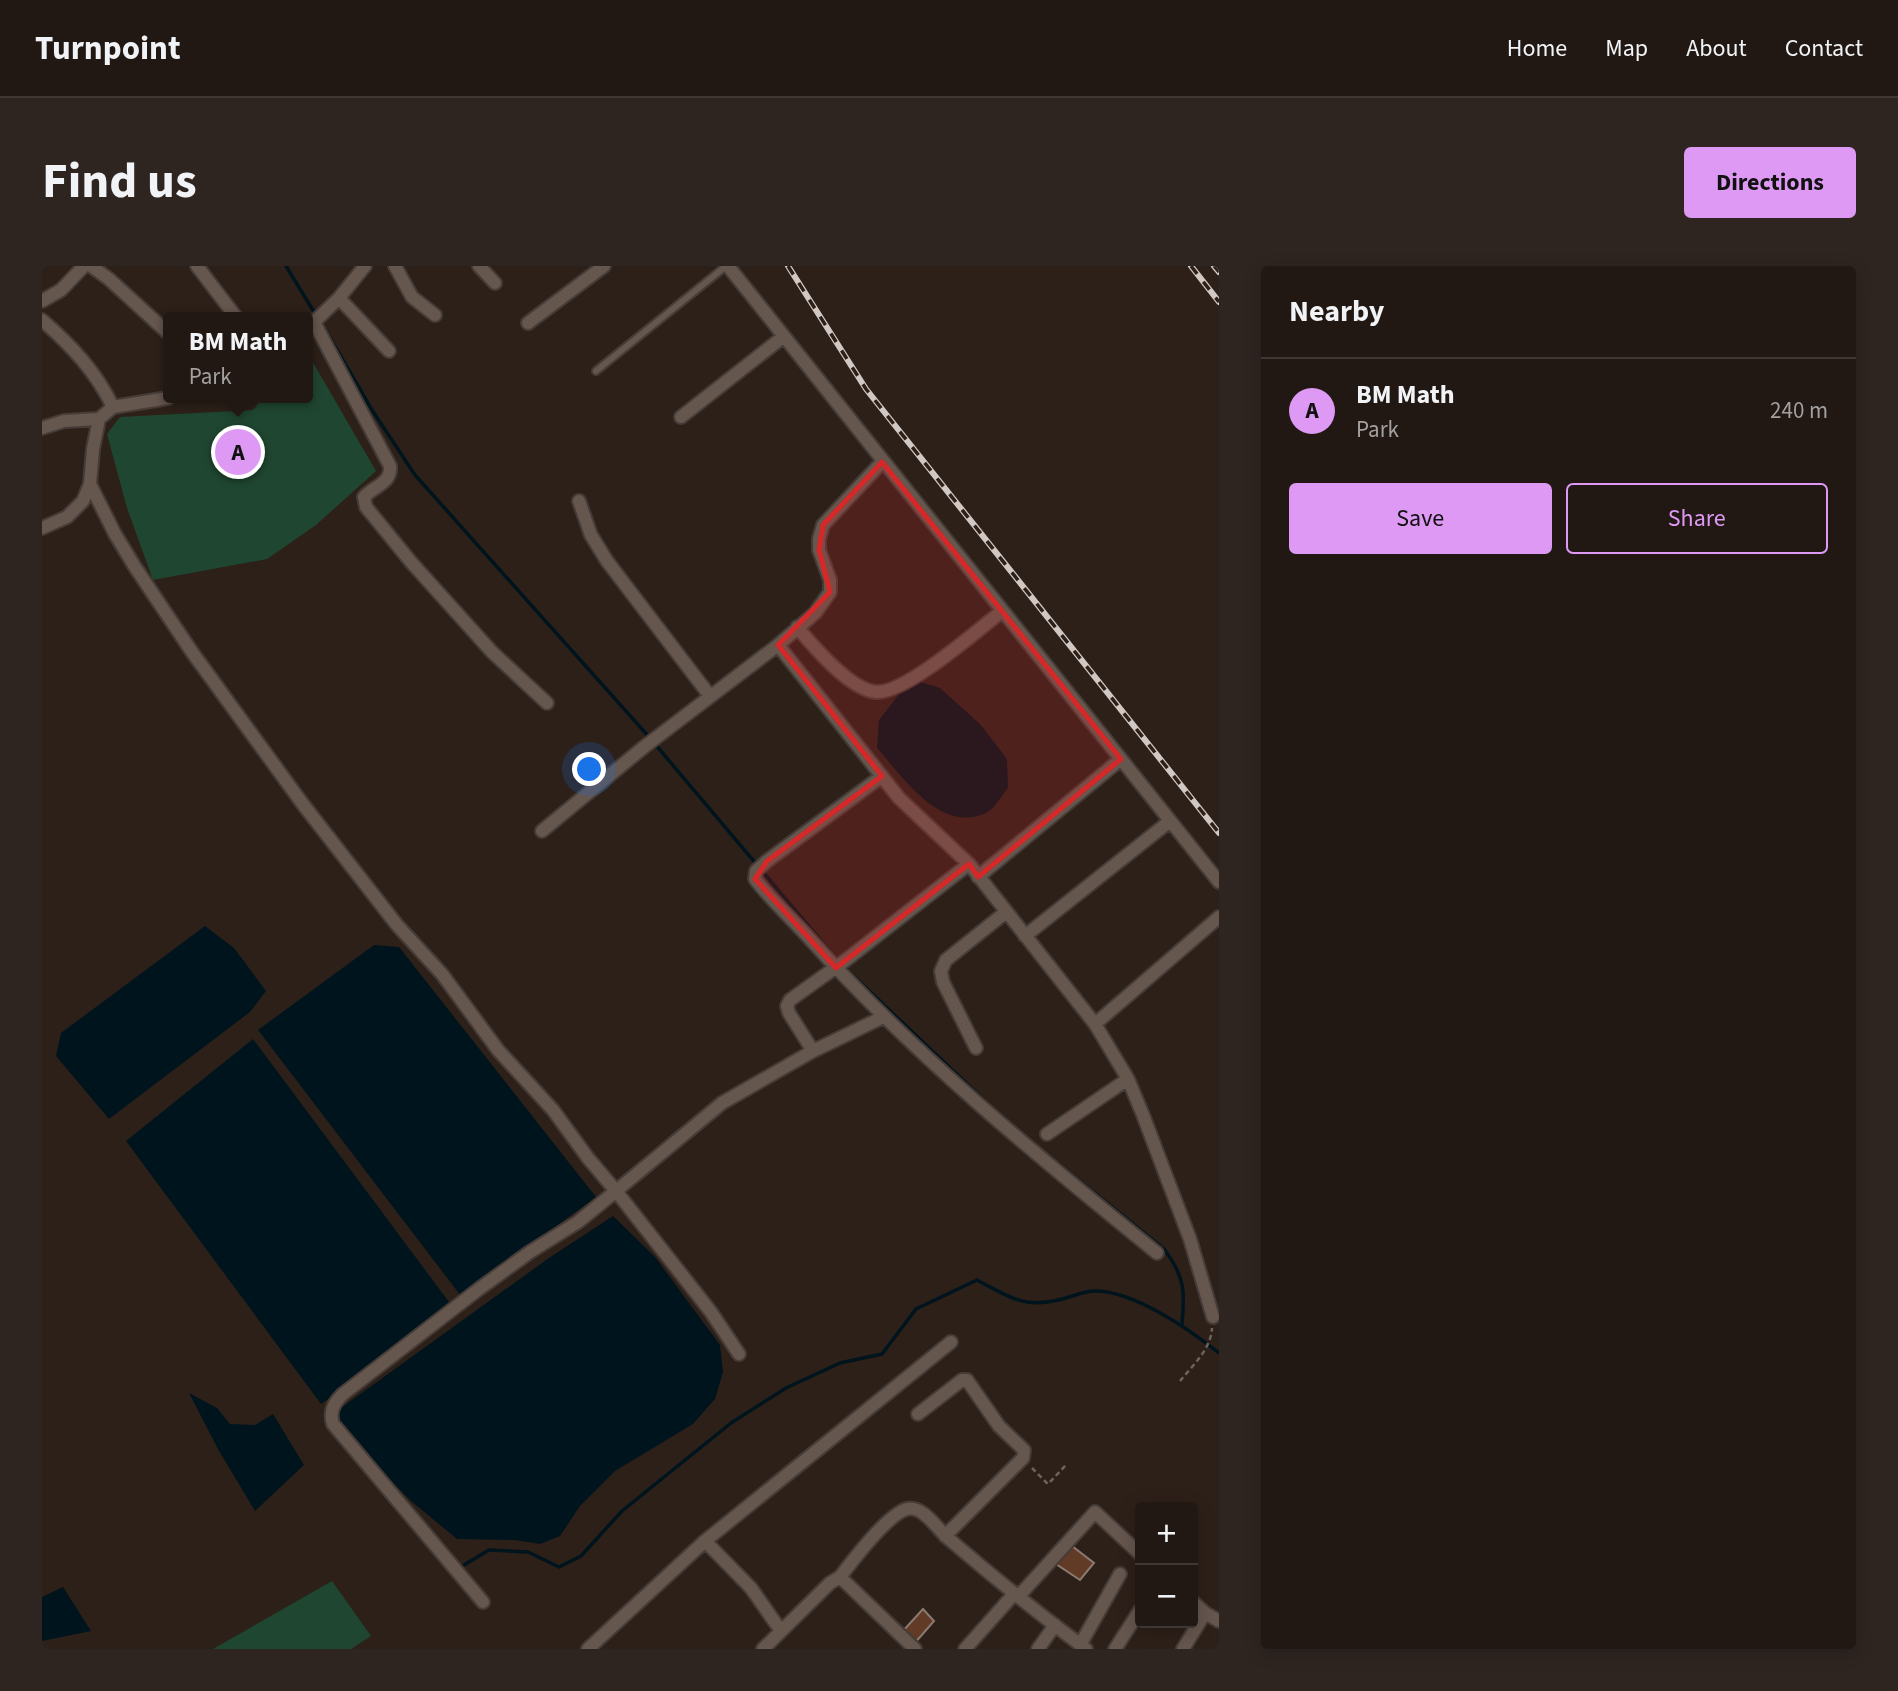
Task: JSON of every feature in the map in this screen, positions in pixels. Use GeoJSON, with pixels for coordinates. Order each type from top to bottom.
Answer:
{"type":"FeatureCollection","features":[{"type":"Feature","properties":{"kind":"street"},"geometry":{"type":"LineString","coordinates":[[42,301],[61,290],[84,266]]}},
{"type":"Feature","properties":{"kind":"street"},"geometry":{"type":"LineString","coordinates":[[91,266],[163,328]]}},
{"type":"Feature","properties":{"kind":"street"},"geometry":{"type":"LineString","coordinates":[[197,266],[232,312]]}},
{"type":"Feature","properties":{"kind":"street"},"geometry":{"type":"LineString","coordinates":[[365,266],[339,298],[315,320],[390,466],[390,476],[386,481],[364,498],[366,507],[411,562],[492,652],[547,703]]}},
{"type":"Feature","properties":{"kind":"street"},"geometry":{"type":"LineString","coordinates":[[395,266],[412,297],[435,315]]}},
{"type":"Feature","properties":{"kind":"street"},"geometry":{"type":"LineString","coordinates":[[479,266],[495,283]]}},
{"type":"Feature","properties":{"kind":"street"},"geometry":{"type":"LineString","coordinates":[[528,323],[604,266]]}},
{"type":"Feature","properties":{"kind":"street"},"geometry":{"type":"LineString","coordinates":[[727,266],[1219,882]]}},
{"type":"Feature","properties":{"kind":"street"},"geometry":{"type":"LineString","coordinates":[[339,298],[389,351]]}},
{"type":"Feature","properties":{"kind":"street"},"geometry":{"type":"LineString","coordinates":[[42,320],[85,361],[103,386],[113,407]]}},
{"type":"Feature","properties":{"kind":"street"},"geometry":{"type":"LineString","coordinates":[[681,417],[783,337]]}},
{"type":"Feature","properties":{"kind":"street"},"geometry":{"type":"LineString","coordinates":[[42,528],[67,517],[77,509],[90,484],[99,419],[113,407],[163,399]]}},
{"type":"Feature","properties":{"kind":"street"},"geometry":{"type":"LineString","coordinates":[[42,428],[72,420],[99,419]]}},
{"type":"Feature","properties":{"kind":"street"},"geometry":{"type":"LineString","coordinates":[[542,831],[644,747],[778,645],[814,613],[830,592],[830,580],[819,550],[823,525],[882,462]]}},
{"type":"Feature","properties":{"kind":"street"},"geometry":{"type":"LineString","coordinates":[[90,484],[115,534],[142,578],[302,803],[397,925],[442,974],[498,1050],[553,1110],[711,1312],[739,1354]]}},
{"type":"Feature","properties":{"kind":"street"},"geometry":{"type":"LineString","coordinates":[[579,501],[592,535],[607,561],[710,696]]}},
{"type":"Feature","properties":{"kind":"street"},"geometry":{"type":"LineString","coordinates":[[797,627],[842,674],[859,686],[874,692],[892,690],[945,657],[1002,611]]}},
{"type":"Feature","properties":{"kind":"street"},"geometry":{"type":"LineString","coordinates":[[778,645],[914,813],[969,864],[1095,1024],[1128,1079],[1190,1239],[1213,1317]]}},
{"type":"Feature","properties":{"kind":"street"},"geometry":{"type":"LineString","coordinates":[[978,877],[1121,759]]}},
{"type":"Feature","properties":{"kind":"street"},"geometry":{"type":"LineString","coordinates":[[882,776],[759,869],[754,877],[757,883],[840,965],[883,1017],[1060,1175],[1157,1254]]}},
{"type":"Feature","properties":{"kind":"street"},"geometry":{"type":"LineString","coordinates":[[1025,936],[1170,821]]}},
{"type":"Feature","properties":{"kind":"street"},"geometry":{"type":"LineString","coordinates":[[813,1051],[789,1013],[787,1006],[795,995],[840,965],[969,864]]}},
{"type":"Feature","properties":{"kind":"street"},"geometry":{"type":"LineString","coordinates":[[976,1048],[943,982],[941,971],[946,960],[1006,912]]}},
{"type":"Feature","properties":{"kind":"street"},"geometry":{"type":"LineString","coordinates":[[1095,1024],[1219,917]]}},
{"type":"Feature","properties":{"kind":"street"},"geometry":{"type":"LineString","coordinates":[[483,1602],[333,1424],[332,1408],[343,1394],[479,1289],[578,1222],[722,1103],[813,1051],[883,1017]]}},
{"type":"Feature","properties":{"kind":"street"},"geometry":{"type":"LineString","coordinates":[[1047,1134],[1128,1079]]}},
{"type":"Feature","properties":{"kind":"street"},"geometry":{"type":"LineString","coordinates":[[588,1649],[705,1541],[951,1342]]}},
{"type":"Feature","properties":{"kind":"street"},"geometry":{"type":"LineString","coordinates":[[918,1413],[962,1380],[967,1380],[999,1426],[1024,1450],[1023,1458],[945,1536]]}},
{"type":"Feature","properties":{"kind":"street"},"geometry":{"type":"LineString","coordinates":[[763,1649],[779,1640],[830,1583],[840,1577],[866,1544],[906,1509],[920,1511],[945,1536],[1016,1596],[1083,1647],[1120,1574]]}},
{"type":"Feature","properties":{"kind":"street"},"geometry":{"type":"LineString","coordinates":[[965,1649],[1095,1512],[1135,1549]]}},
{"type":"Feature","properties":{"kind":"street"},"geometry":{"type":"LineString","coordinates":[[705,1541],[751,1588],[779,1640]]}},
{"type":"Feature","properties":{"kind":"street"},"geometry":{"type":"LineString","coordinates":[[840,1577],[915,1649]]}},
{"type":"Feature","properties":{"kind":"street"},"geometry":{"type":"LineString","coordinates":[[1198,1607],[1219,1621]]}},
{"type":"Feature","properties":{"kind":"street"},"geometry":{"type":"LineString","coordinates":[[1183,1649],[1205,1613]]}},
{"type":"Feature","properties":{"kind":"street"},"geometry":{"type":"LineString","coordinates":[[1115,1649],[1135,1618]]}},
{"type":"Feature","properties":{"kind":"street"},"geometry":{"type":"LineString","coordinates":[[1038,1649],[1055,1625]]}},
{"type":"Feature","properties":{"kind":"lane"},"geometry":{"type":"LineString","coordinates":[[596,371],[727,266]]}},
{"type":"Feature","properties":{"kind":"path"},"geometry":{"type":"LineString","coordinates":[[1180,1381],[1201,1356],[1212,1337],[1213,1317]]}},
{"type":"Feature","properties":{"kind":"path"},"geometry":{"type":"LineString","coordinates":[[1023,1458],[1048,1484],[1066,1465]]}},
{"type":"Feature","properties":{"kind":"highlighted area"},"geometry":{"type":"Polygon","coordinates":[[[882,462],[1121,759],[978,877],[969,864],[836,968],[755,879],[767,861],[882,776],[778,645],[830,592],[819,550],[823,525],[882,462]]]}},
{"type":"Feature","properties":{"kind":"green space"},"geometry":{"type":"Polygon","coordinates":[[[313,363],[376,471],[316,525],[267,559],[153,580],[127,508],[107,434],[120,417],[253,410],[259,403],[313,403],[313,363]]]}},
{"type":"Feature","properties":{"kind":"green space"},"geometry":{"type":"Polygon","coordinates":[[[332,1581],[371,1636],[351,1649],[213,1649],[332,1581]]]}},
{"type":"Feature","properties":{"kind":"water"},"geometry":{"type":"Polygon","coordinates":[[[911,679],[940,688],[980,724],[1007,759],[1008,788],[986,813],[969,817],[953,816],[938,809],[911,787],[877,748],[879,720],[911,679]]]}},
{"type":"Feature","properties":{"kind":"water"},"geometry":{"type":"Polygon","coordinates":[[[205,926],[234,948],[266,991],[250,1012],[109,1119],[56,1056],[61,1033],[205,926]]]}},
{"type":"Feature","properties":{"kind":"water"},"geometry":{"type":"Polygon","coordinates":[[[374,945],[399,947],[596,1197],[461,1296],[258,1030],[374,945]]]}},
{"type":"Feature","properties":{"kind":"water"},"geometry":{"type":"Polygon","coordinates":[[[253,1039],[449,1302],[444,1318],[321,1404],[126,1141],[253,1039]]]}},
{"type":"Feature","properties":{"kind":"water"},"geometry":{"type":"Polygon","coordinates":[[[613,1216],[655,1257],[720,1345],[723,1372],[715,1399],[693,1424],[615,1471],[580,1506],[560,1536],[540,1544],[515,1540],[457,1539],[411,1501],[338,1428],[338,1410],[549,1258],[613,1216]]]}},
{"type":"Feature","properties":{"kind":"water"},"geometry":{"type":"Polygon","coordinates":[[[189,1393],[217,1408],[230,1424],[255,1425],[273,1414],[304,1465],[255,1511],[189,1393]]]}},
{"type":"Feature","properties":{"kind":"water"},"geometry":{"type":"Polygon","coordinates":[[[63,1587],[91,1631],[42,1641],[42,1597],[63,1587]]]}},
{"type":"Feature","properties":{"kind":"building"},"geometry":{"type":"Polygon","coordinates":[[[1072,1546],[1094,1563],[1080,1580],[1056,1564],[1072,1546]]]}},
{"type":"Feature","properties":{"kind":"building"},"geometry":{"type":"Polygon","coordinates":[[[923,1609],[934,1621],[914,1644],[902,1632],[923,1609]]]}},
{"type":"Feature","properties":{"kind":"waterway"},"geometry":{"type":"LineString","coordinates":[[286,266],[317,317]]}},
{"type":"Feature","properties":{"kind":"waterway"},"geometry":{"type":"LineString","coordinates":[[323,326],[372,410],[415,475],[650,738]]}},
{"type":"Feature","properties":{"kind":"waterway"},"geometry":{"type":"LineString","coordinates":[[655,744],[833,955]]}},
{"type":"Feature","properties":{"kind":"waterway"},"geometry":{"type":"LineString","coordinates":[[845,968],[989,1105]]}},
{"type":"Feature","properties":{"kind":"waterway"},"geometry":{"type":"LineString","coordinates":[[1024,1136],[1164,1249],[1180,1276],[1182,1324]]}},
{"type":"Feature","properties":{"kind":"waterway"},"geometry":{"type":"LineString","coordinates":[[464,1565],[489,1550],[528,1552],[559,1567],[581,1556],[622,1511],[731,1423],[786,1388],[840,1363],[882,1354],[916,1309],[977,1280],[1025,1302],[1046,1302],[1094,1291],[1126,1297],[1177,1323],[1219,1353]]}},
{"type":"Feature","properties":{"kind":"railway"},"geometry":{"type":"LineString","coordinates":[[788,266],[866,389],[1219,833]]}},
{"type":"Feature","properties":{"kind":"railway"},"geometry":{"type":"LineString","coordinates":[[1191,266],[1219,302]]}},
{"type":"Feature","properties":{"kind":"railway"},"geometry":{"type":"LineString","coordinates":[[1214,266],[1219,272]]}},
{"type":"Feature","properties":{"kind":"place","name":"BM Math"},"geometry":{"type":"Point","coordinates":[238,452]}}]}
